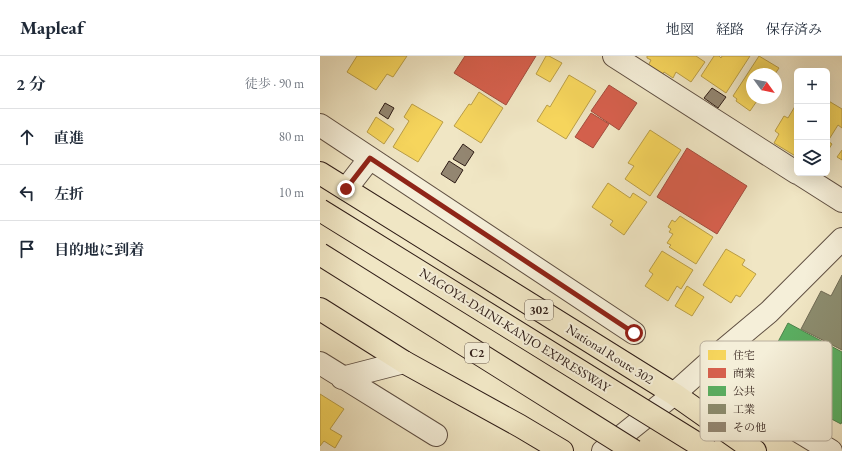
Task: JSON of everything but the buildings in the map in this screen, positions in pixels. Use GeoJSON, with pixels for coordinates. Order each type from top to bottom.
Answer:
{"type":"FeatureCollection","features":[{"type":"Feature","properties":{"kind":"highway","name":"National Route 302"},"geometry":{"type":"LineString","coordinates":[[320,173],[674,394],[700,412]]}},
{"type":"Feature","properties":{"kind":"highway","name":"NAGOYA-DAINI-KANJO EXPRESSWAY"},"geometry":{"type":"LineString","coordinates":[[320,210],[709,451]]}},
{"type":"Feature","properties":{"kind":"highway","name":"C2"},"geometry":{"type":"LineString","coordinates":[[320,254],[634,451]]}},
{"type":"Feature","properties":{"kind":"highway"},"geometry":{"type":"LineString","coordinates":[[320,309],[404,362],[562,451]]}},
{"type":"Feature","properties":{"kind":"highway","name":"National Route 302"},"geometry":{"type":"LineString","coordinates":[[741,441],[755,451]]}},
{"type":"Feature","properties":{"kind":"street"},"geometry":{"type":"LineString","coordinates":[[623,58],[794,171]]}},
{"type":"Feature","properties":{"kind":"street"},"geometry":{"type":"LineString","coordinates":[[320,125],[634,333]]}},
{"type":"Feature","properties":{"kind":"street"},"geometry":{"type":"LineString","coordinates":[[346,189],[370,158]]}},
{"type":"Feature","properties":{"kind":"street"},"geometry":{"type":"LineString","coordinates":[[802,176],[842,201]]}},
{"type":"Feature","properties":{"kind":"street"},"geometry":{"type":"LineString","coordinates":[[734,341],[769,312],[842,239]]}},
{"type":"Feature","properties":{"kind":"street"},"geometry":{"type":"LineString","coordinates":[[342,378],[404,362]]}},
{"type":"Feature","properties":{"kind":"street"},"geometry":{"type":"LineString","coordinates":[[320,363],[436,435]]}},
{"type":"Feature","properties":{"kind":"street"},"geometry":{"type":"LineString","coordinates":[[603,451],[674,394],[700,371]]}},
{"type":"Feature","properties":{"kind":"street"},"geometry":{"type":"LineString","coordinates":[[815,441],[831,451]]}},
{"type":"Feature","properties":{"kind":"route"},"geometry":{"type":"LineString","coordinates":[[346,189],[370,158],[634,333]]}}]}
